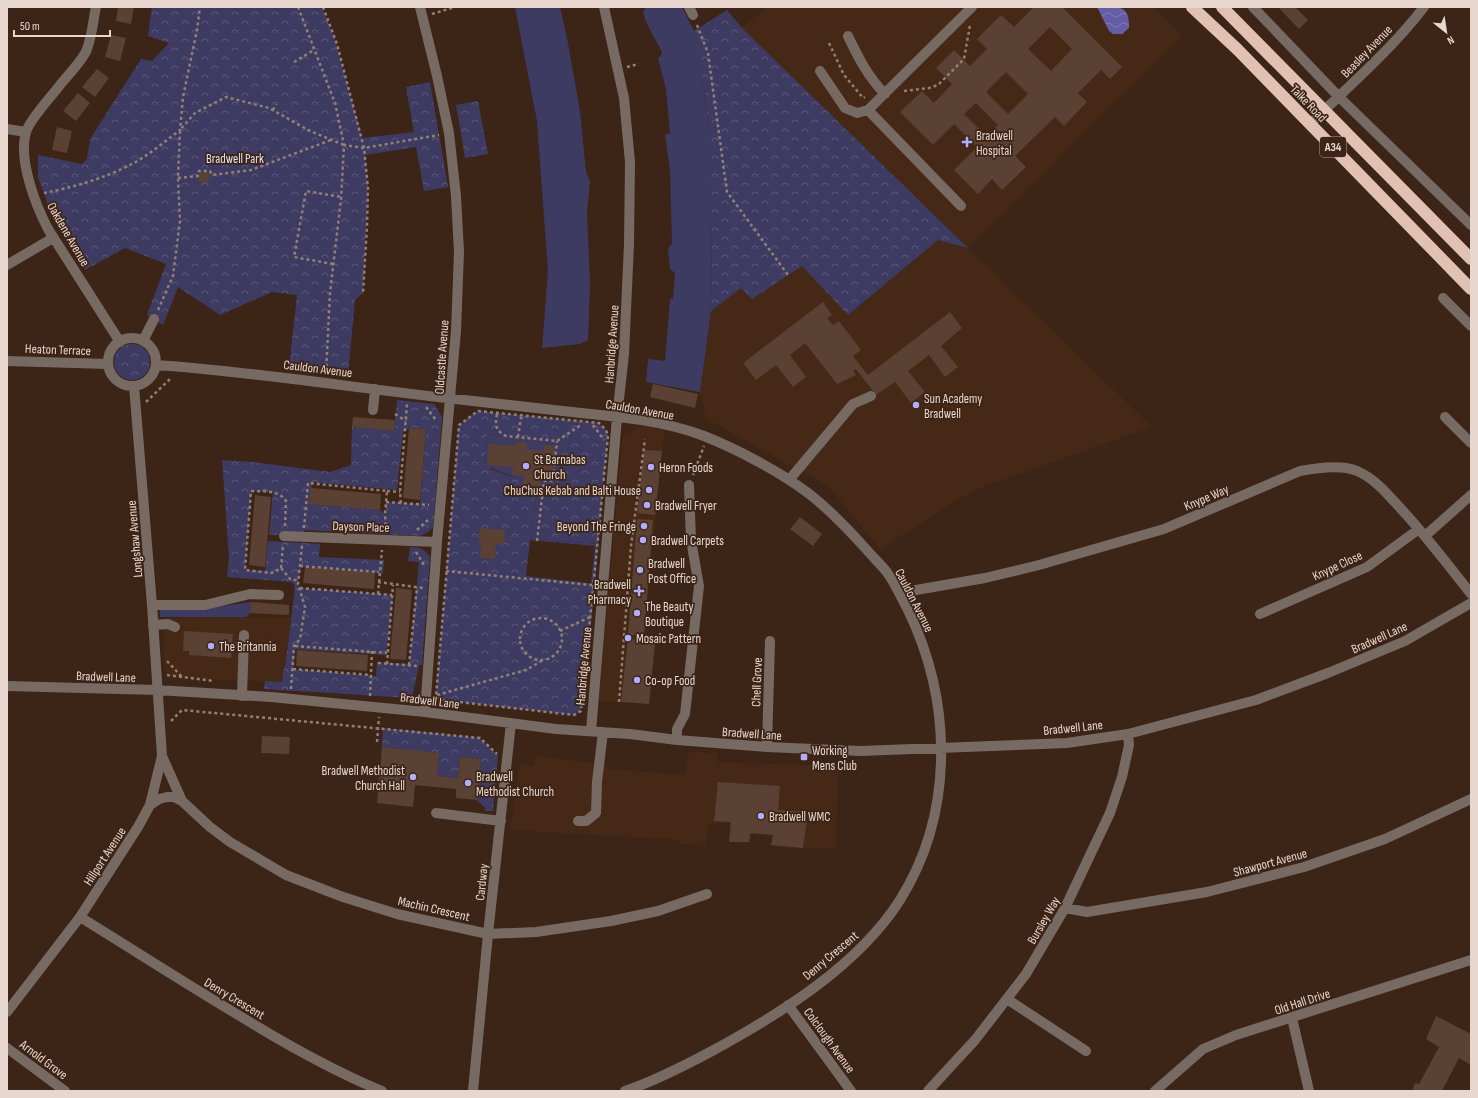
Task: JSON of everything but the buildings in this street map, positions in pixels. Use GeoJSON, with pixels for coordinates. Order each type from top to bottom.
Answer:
{"type":"FeatureCollection","features":[{"type":"Feature","properties":{"kind":"highway","name":"Talke Road"},"geometry":{"type":"LineString","coordinates":[[1192,7],[1237,49],[1471,289]]}},
{"type":"Feature","properties":{"kind":"highway","name":"Talke Road"},"geometry":{"type":"LineString","coordinates":[[1222,7],[1471,259]]}},
{"type":"Feature","properties":{"kind":"street","name":"Oakdene Avenue"},"geometry":{"type":"LineString","coordinates":[[96,7],[87,50],[37,113],[26,132],[24,157],[28,178],[39,212],[53,238],[120,342]]}},
{"type":"Feature","properties":{"kind":"street","name":"Hanbridge Avenue"},"geometry":{"type":"LineString","coordinates":[[591,731],[603,586],[600,567],[625,346],[629,244],[630,162],[624,98],[604,7]]}},
{"type":"Feature","properties":{"kind":"street"},"geometry":{"type":"LineString","coordinates":[[820,71],[845,108],[857,113],[868,110],[972,7]]}},
{"type":"Feature","properties":{"kind":"street","name":"Talke Road"},"geometry":{"type":"LineString","coordinates":[[1253,7],[1340,97],[1471,225]]}},
{"type":"Feature","properties":{"kind":"street","name":"Beasley Avenue"},"geometry":{"type":"LineString","coordinates":[[1310,124],[1369,69],[1424,7]]}},
{"type":"Feature","properties":{"kind":"street","name":"Oldcastle Avenue"},"geometry":{"type":"LineString","coordinates":[[421,12],[449,133],[456,196],[459,252],[456,331],[451,398],[437,542],[431,570],[434,588],[428,666],[431,697],[425,712]]}},
{"type":"Feature","properties":{"kind":"street"},"geometry":{"type":"LineString","coordinates":[[848,36],[861,63],[885,94]]}},
{"type":"Feature","properties":{"kind":"street"},"geometry":{"type":"LineString","coordinates":[[868,110],[961,206]]}},
{"type":"Feature","properties":{"kind":"street"},"geometry":{"type":"LineString","coordinates":[[7,129],[26,132]]}},
{"type":"Feature","properties":{"kind":"street"},"geometry":{"type":"LineString","coordinates":[[7,266],[53,238]]}},
{"type":"Feature","properties":{"kind":"street"},"geometry":{"type":"LineString","coordinates":[[1443,298],[1471,326]]}},
{"type":"Feature","properties":{"kind":"street"},"geometry":{"type":"LineString","coordinates":[[143,341],[154,319]]}},
{"type":"Feature","properties":{"kind":"street"},"geometry":{"type":"LineString","coordinates":[[134,338],[143,341],[154,352],[156,365],[154,372],[144,383],[128,386],[118,382],[112,376],[108,364],[109,356],[112,349],[120,342],[134,338]]}},
{"type":"Feature","properties":{"kind":"street","name":"Heaton Terrace"},"geometry":{"type":"LineString","coordinates":[[7,360],[108,364]]}},
{"type":"Feature","properties":{"kind":"street","name":"Cauldon Avenue"},"geometry":{"type":"LineString","coordinates":[[156,365],[375,388],[451,398],[497,408],[522,411],[617,416],[661,423],[708,438],[744,455],[789,480],[809,494],[847,527],[887,573],[901,596],[917,628],[931,669],[941,722],[941,748]]}},
{"type":"Feature","properties":{"kind":"street","name":"Longshaw Avenue"},"geometry":{"type":"LineString","coordinates":[[134,386],[152,605],[157,690]]}},
{"type":"Feature","properties":{"kind":"street"},"geometry":{"type":"LineString","coordinates":[[373,410],[375,388]]}},
{"type":"Feature","properties":{"kind":"street"},"geometry":{"type":"LineString","coordinates":[[789,480],[853,404],[871,396]]}},
{"type":"Feature","properties":{"kind":"street"},"geometry":{"type":"LineString","coordinates":[[1445,417],[1471,443]]}},
{"type":"Feature","properties":{"kind":"street","name":"Knype Way"},"geometry":{"type":"LineString","coordinates":[[901,596],[916,590],[984,578],[1039,565],[1164,530],[1300,472],[1321,467],[1356,470],[1373,480],[1422,533],[1471,594]]}},
{"type":"Feature","properties":{"kind":"street"},"geometry":{"type":"LineString","coordinates":[[676,740],[677,729],[685,714],[699,586],[691,540],[689,485]]}},
{"type":"Feature","properties":{"kind":"street","name":"Knype Close"},"geometry":{"type":"LineString","coordinates":[[1260,614],[1367,567],[1422,533],[1471,495]]}},
{"type":"Feature","properties":{"kind":"street","name":"Dayson Place"},"geometry":{"type":"LineString","coordinates":[[284,536],[303,539],[437,542]]}},
{"type":"Feature","properties":{"kind":"street"},"geometry":{"type":"LineString","coordinates":[[152,605],[205,605],[250,594],[279,596]]}},
{"type":"Feature","properties":{"kind":"street","name":"Bradwell Lane"},"geometry":{"type":"LineString","coordinates":[[7,686],[157,690],[242,696],[425,712],[556,729],[767,747],[860,751],[1068,742],[1128,734],[1256,700],[1328,673],[1405,641],[1471,603]]}},
{"type":"Feature","properties":{"kind":"street"},"geometry":{"type":"LineString","coordinates":[[153,625],[168,624],[175,627]]}},
{"type":"Feature","properties":{"kind":"street"},"geometry":{"type":"LineString","coordinates":[[242,696],[244,635]]}},
{"type":"Feature","properties":{"kind":"street","name":"Chell Grove"},"geometry":{"type":"LineString","coordinates":[[767,747],[770,641]]}},
{"type":"Feature","properties":{"kind":"street","name":"Hillport Avenue"},"geometry":{"type":"LineString","coordinates":[[7,1012],[80,917],[138,827],[150,805],[162,756],[161,723],[157,690]]}},
{"type":"Feature","properties":{"kind":"street","name":"Cardway"},"geometry":{"type":"LineString","coordinates":[[474,1091],[488,934],[511,723]]}},
{"type":"Feature","properties":{"kind":"street"},"geometry":{"type":"LineString","coordinates":[[578,821],[586,821],[596,813],[597,782],[603,732]]}},
{"type":"Feature","properties":{"kind":"street","name":"Bursley Way"},"geometry":{"type":"LineString","coordinates":[[928,1091],[975,1040],[1026,974],[1065,908],[1110,813],[1124,771],[1130,745],[1128,734]]}},
{"type":"Feature","properties":{"kind":"street","name":"Denry Crescent"},"geometry":{"type":"LineString","coordinates":[[625,1091],[666,1075],[757,1026],[821,982],[877,931],[899,902],[916,872],[930,836],[940,785],[941,748]]}},
{"type":"Feature","properties":{"kind":"street","name":"Machin Crescent"},"geometry":{"type":"LineString","coordinates":[[162,756],[182,801],[210,827],[230,842],[286,874],[343,897],[397,914],[488,934],[536,932],[611,921],[658,911],[707,894]]}},
{"type":"Feature","properties":{"kind":"street"},"geometry":{"type":"LineString","coordinates":[[150,805],[167,796],[174,797],[182,801]]}},
{"type":"Feature","properties":{"kind":"street","name":"Shawport Avenue"},"geometry":{"type":"LineString","coordinates":[[1065,908],[1087,912],[1207,892],[1304,867],[1384,839],[1471,799]]}},
{"type":"Feature","properties":{"kind":"street"},"geometry":{"type":"LineString","coordinates":[[436,814],[501,821]]}},
{"type":"Feature","properties":{"kind":"street","name":"Denry Crescent"},"geometry":{"type":"LineString","coordinates":[[80,917],[176,978],[278,1039],[358,1081],[382,1091]]}},
{"type":"Feature","properties":{"kind":"street","name":"Old Hall Drive"},"geometry":{"type":"LineString","coordinates":[[1155,1091],[1203,1048],[1471,960]]}},
{"type":"Feature","properties":{"kind":"street"},"geometry":{"type":"LineString","coordinates":[[1007,999],[1086,1051]]}},
{"type":"Feature","properties":{"kind":"street","name":"Colclough Avenue"},"geometry":{"type":"LineString","coordinates":[[788,1005],[851,1091]]}},
{"type":"Feature","properties":{"kind":"street"},"geometry":{"type":"LineString","coordinates":[[1292,1018],[1310,1091]]}},
{"type":"Feature","properties":{"kind":"street","name":"Arnold Grove"},"geometry":{"type":"LineString","coordinates":[[7,1048],[65,1091]]}},
{"type":"Feature","properties":{"kind":"path"},"geometry":{"type":"LineString","coordinates":[[154,319],[173,276],[180,221],[178,178],[183,97],[197,30],[200,7]]}},
{"type":"Feature","properties":{"kind":"path"},"geometry":{"type":"LineString","coordinates":[[298,7],[335,103],[344,145],[342,197],[333,264],[325,382]]}},
{"type":"Feature","properties":{"kind":"path"},"geometry":{"type":"LineString","coordinates":[[323,7],[337,44],[364,148],[368,188],[363,293]]}},
{"type":"Feature","properties":{"kind":"path"},"geometry":{"type":"LineString","coordinates":[[421,12],[455,7]]}},
{"type":"Feature","properties":{"kind":"path"},"geometry":{"type":"LineString","coordinates":[[691,11],[708,52],[727,192],[788,275]]}},
{"type":"Feature","properties":{"kind":"path"},"geometry":{"type":"LineString","coordinates":[[294,62],[314,50]]}},
{"type":"Feature","properties":{"kind":"path"},"geometry":{"type":"LineString","coordinates":[[627,67],[638,64]]}},
{"type":"Feature","properties":{"kind":"path"},"geometry":{"type":"LineString","coordinates":[[35,197],[43,193],[70,188],[129,166],[180,130],[195,113],[226,97],[269,108],[310,131],[344,145],[364,148],[449,133]]}},
{"type":"Feature","properties":{"kind":"path"},"geometry":{"type":"LineString","coordinates":[[273,110],[276,104]]}},
{"type":"Feature","properties":{"kind":"path"},"geometry":{"type":"LineString","coordinates":[[178,178],[198,176],[199,171],[210,171],[212,175],[251,170],[332,140]]}},
{"type":"Feature","properties":{"kind":"path"},"geometry":{"type":"LineString","coordinates":[[333,264],[294,257],[306,191],[342,197]]}},
{"type":"Feature","properties":{"kind":"path"},"geometry":{"type":"LineString","coordinates":[[135,404],[144,403],[149,400],[173,375],[175,366]]}},
{"type":"Feature","properties":{"kind":"path"},"geometry":{"type":"LineString","coordinates":[[400,503],[407,402]]}},
{"type":"Feature","properties":{"kind":"path"},"geometry":{"type":"LineString","coordinates":[[497,408],[495,423],[499,432],[506,436],[557,441],[586,421]]}},
{"type":"Feature","properties":{"kind":"path"},"geometry":{"type":"LineString","coordinates":[[431,697],[447,571],[459,425],[478,410],[497,408],[599,423],[606,430],[608,436],[600,567]]}},
{"type":"Feature","properties":{"kind":"path"},"geometry":{"type":"LineString","coordinates":[[518,437],[522,411]]}},
{"type":"Feature","properties":{"kind":"path"},"geometry":{"type":"LineString","coordinates":[[396,414],[406,421]]}},
{"type":"Feature","properties":{"kind":"path"},"geometry":{"type":"LineString","coordinates":[[590,422],[607,443]]}},
{"type":"Feature","properties":{"kind":"path"},"geometry":{"type":"LineString","coordinates":[[689,485],[708,438]]}},
{"type":"Feature","properties":{"kind":"path"},"geometry":{"type":"LineString","coordinates":[[619,702],[631,546],[645,439]]}},
{"type":"Feature","properties":{"kind":"path"},"geometry":{"type":"LineString","coordinates":[[537,541],[544,481],[553,481],[557,441]]}},
{"type":"Feature","properties":{"kind":"path"},"geometry":{"type":"LineString","coordinates":[[291,690],[294,646],[300,639],[305,607],[298,584],[308,483],[400,492]]}},
{"type":"Feature","properties":{"kind":"path"},"geometry":{"type":"LineString","coordinates":[[281,568],[272,573],[245,570],[251,491],[281,494],[286,501],[281,568],[290,580],[299,580]]}},
{"type":"Feature","properties":{"kind":"path"},"geometry":{"type":"LineString","coordinates":[[378,594],[378,582],[384,540],[387,491]]}},
{"type":"Feature","properties":{"kind":"path"},"geometry":{"type":"LineString","coordinates":[[386,502],[431,505]]}},
{"type":"Feature","properties":{"kind":"path"},"geometry":{"type":"LineString","coordinates":[[415,532],[429,519]]}},
{"type":"Feature","properties":{"kind":"path"},"geometry":{"type":"LineString","coordinates":[[413,547],[431,570],[603,586]]}},
{"type":"Feature","properties":{"kind":"path"},"geometry":{"type":"LineString","coordinates":[[300,566],[380,572]]}},
{"type":"Feature","properties":{"kind":"path"},"geometry":{"type":"LineString","coordinates":[[378,582],[394,585],[434,588]]}},
{"type":"Feature","properties":{"kind":"path"},"geometry":{"type":"LineString","coordinates":[[387,664],[394,585]]}},
{"type":"Feature","properties":{"kind":"path"},"geometry":{"type":"LineString","coordinates":[[409,665],[417,587]]}},
{"type":"Feature","properties":{"kind":"path"},"geometry":{"type":"LineString","coordinates":[[300,588],[392,595]]}},
{"type":"Feature","properties":{"kind":"path"},"geometry":{"type":"LineString","coordinates":[[560,631],[600,611]]}},
{"type":"Feature","properties":{"kind":"path"},"geometry":{"type":"LineString","coordinates":[[431,697],[526,670],[550,657],[559,649],[561,643],[560,631],[556,625],[543,618],[536,619],[524,626],[521,632],[520,640],[521,647],[525,653],[538,660],[545,659]]}},
{"type":"Feature","properties":{"kind":"path"},"geometry":{"type":"LineString","coordinates":[[294,646],[387,653]]}},
{"type":"Feature","properties":{"kind":"path"},"geometry":{"type":"LineString","coordinates":[[372,651],[371,675],[378,728],[378,742]]}},
{"type":"Feature","properties":{"kind":"path"},"geometry":{"type":"LineString","coordinates":[[162,656],[182,677]]}},
{"type":"Feature","properties":{"kind":"path"},"geometry":{"type":"LineString","coordinates":[[378,663],[428,666]]}},
{"type":"Feature","properties":{"kind":"path"},"geometry":{"type":"LineString","coordinates":[[293,669],[371,675]]}},
{"type":"Feature","properties":{"kind":"path"},"geometry":{"type":"LineString","coordinates":[[431,697],[441,700],[557,714],[574,715],[581,712]]}},
{"type":"Feature","properties":{"kind":"path"},"geometry":{"type":"LineString","coordinates":[[161,723],[169,723],[182,710],[378,728],[480,738],[498,756]]}},
{"type":"Feature","properties":{"kind":"shaded area"},"geometry":{"type":"Polygon","coordinates":[[[768,7],[1155,7],[1182,36],[968,248],[1152,427],[974,490],[880,549],[828,486],[706,419],[700,392],[711,311],[741,288],[752,299],[802,266],[848,315],[938,240],[967,247],[741,27],[768,7]]]}},
{"type":"Feature","properties":{"kind":"shaded area"},"geometry":{"type":"Polygon","coordinates":[[[644,425],[665,428],[644,635],[656,640],[650,704],[598,701],[623,435],[644,425]]]}},
{"type":"Feature","properties":{"kind":"shaded area"},"geometry":{"type":"Polygon","coordinates":[[[291,617],[283,682],[169,678],[164,668],[164,618],[291,617]]]}},
{"type":"Feature","properties":{"kind":"shaded area"},"geometry":{"type":"Polygon","coordinates":[[[689,752],[717,753],[717,762],[838,766],[836,848],[802,849],[770,846],[772,835],[752,834],[750,842],[729,842],[730,823],[709,823],[706,845],[680,844],[681,840],[510,830],[520,764],[534,766],[535,756],[608,765],[608,769],[685,775],[689,752]]]}},
{"type":"Feature","properties":{"kind":"green space","name":"Bradwell Park"},"geometry":{"type":"Polygon","coordinates":[[[152,7],[322,7],[335,40],[362,138],[414,132],[406,87],[430,82],[448,187],[424,191],[416,147],[365,155],[368,188],[363,293],[355,300],[348,375],[289,368],[297,295],[272,292],[220,315],[178,287],[163,325],[147,315],[166,264],[125,248],[85,270],[53,218],[38,177],[38,155],[82,164],[87,159],[90,139],[141,59],[152,61],[169,43],[148,36],[152,7]]]}},
{"type":"Feature","properties":{"kind":"green space"},"geometry":{"type":"Polygon","coordinates":[[[515,7],[560,7],[567,38],[580,111],[586,172],[590,181],[587,213],[590,283],[588,340],[580,344],[542,348],[548,271],[537,121],[515,7]]]}},
{"type":"Feature","properties":{"kind":"green space"},"geometry":{"type":"Polygon","coordinates":[[[646,7],[682,7],[694,31],[701,60],[710,145],[712,206],[711,311],[700,392],[646,382],[648,359],[665,361],[670,299],[673,299],[675,273],[670,269],[668,249],[672,243],[670,171],[665,134],[670,134],[666,89],[658,58],[661,56],[662,52],[647,24],[643,12],[646,7]]]}},
{"type":"Feature","properties":{"kind":"green space"},"geometry":{"type":"Polygon","coordinates":[[[727,10],[741,27],[968,248],[938,240],[848,315],[802,266],[752,299],[741,288],[711,311],[712,206],[709,136],[706,100],[694,31],[727,10]]]}},
{"type":"Feature","properties":{"kind":"green space"},"geometry":{"type":"Polygon","coordinates":[[[478,101],[488,154],[465,158],[456,105],[478,101]]]}},
{"type":"Feature","properties":{"kind":"green space"},"geometry":{"type":"Polygon","coordinates":[[[132,344],[145,349],[150,362],[145,375],[132,380],[119,375],[114,362],[119,349],[132,344]]]}},
{"type":"Feature","properties":{"kind":"green space"},"geometry":{"type":"Polygon","coordinates":[[[397,400],[434,404],[442,417],[433,527],[428,532],[420,536],[304,530],[304,534],[269,535],[273,492],[251,491],[245,570],[265,571],[268,541],[320,544],[319,557],[384,560],[383,574],[301,567],[298,584],[300,588],[393,595],[386,655],[295,649],[293,669],[376,676],[377,662],[409,664],[419,562],[408,561],[410,547],[416,547],[424,550],[430,557],[422,665],[419,665],[412,698],[264,689],[265,681],[282,682],[295,587],[292,582],[227,577],[229,557],[222,460],[252,462],[330,472],[351,465],[352,427],[394,431],[397,400]],[[409,428],[403,432],[397,490],[312,482],[310,504],[380,510],[385,514],[386,518],[386,502],[420,504],[426,429],[409,428]]]}},
{"type":"Feature","properties":{"kind":"green space"},"geometry":{"type":"Polygon","coordinates":[[[478,411],[599,423],[606,430],[608,436],[598,544],[539,539],[546,483],[555,483],[558,441],[487,434],[485,466],[519,479],[519,495],[535,496],[526,576],[595,584],[581,711],[574,715],[441,700],[436,696],[459,425],[478,411]]]}},
{"type":"Feature","properties":{"kind":"green space"},"geometry":{"type":"Polygon","coordinates":[[[487,434],[558,441],[555,484],[546,484],[539,539],[598,544],[595,584],[591,583],[595,546],[530,540],[535,496],[518,495],[519,479],[485,466],[487,434]]]}},
{"type":"Feature","properties":{"kind":"green space"},"geometry":{"type":"Polygon","coordinates":[[[251,602],[250,613],[246,617],[160,617],[160,607],[209,608],[251,602]]]}},
{"type":"Feature","properties":{"kind":"green space"},"geometry":{"type":"Polygon","coordinates":[[[383,728],[480,738],[498,756],[493,811],[485,811],[485,808],[477,800],[481,759],[460,757],[458,778],[437,776],[439,753],[382,747],[383,728]]]}},
{"type":"Feature","properties":{"kind":"water"},"geometry":{"type":"Polygon","coordinates":[[[1097,7],[1116,7],[1124,10],[1129,20],[1129,28],[1122,34],[1113,34],[1109,31],[1097,7]]]}},
{"type":"Feature","properties":{"kind":"place","name":"Bradwell Hospital"},"geometry":{"type":"Point","coordinates":[967,142]}},
{"type":"Feature","properties":{"kind":"place","name":"Sun Academy Bradwell"},"geometry":{"type":"Point","coordinates":[916,405]}},
{"type":"Feature","properties":{"kind":"place","name":"St Barnabas Church"},"geometry":{"type":"Point","coordinates":[526,466]}},
{"type":"Feature","properties":{"kind":"place","name":"Heron Foods"},"geometry":{"type":"Point","coordinates":[651,467]}},
{"type":"Feature","properties":{"kind":"place","name":"ChuChus Kebab and Balti House"},"geometry":{"type":"Point","coordinates":[649,490]}},
{"type":"Feature","properties":{"kind":"place","name":"Bradwell Fryer"},"geometry":{"type":"Point","coordinates":[647,505]}},
{"type":"Feature","properties":{"kind":"place","name":"Beyond The Fringe"},"geometry":{"type":"Point","coordinates":[644,526]}},
{"type":"Feature","properties":{"kind":"place","name":"Bradwell Carpets"},"geometry":{"type":"Point","coordinates":[643,540]}},
{"type":"Feature","properties":{"kind":"place","name":"Bradwell Post Office"},"geometry":{"type":"Point","coordinates":[640,570]}},
{"type":"Feature","properties":{"kind":"place","name":"Bradwell Pharmacy"},"geometry":{"type":"Point","coordinates":[639,591]}},
{"type":"Feature","properties":{"kind":"place","name":"The Beauty Boutique"},"geometry":{"type":"Point","coordinates":[637,613]}},
{"type":"Feature","properties":{"kind":"place","name":"Mosaic Pattern"},"geometry":{"type":"Point","coordinates":[628,638]}},
{"type":"Feature","properties":{"kind":"place","name":"The Britannia"},"geometry":{"type":"Point","coordinates":[211,646]}},
{"type":"Feature","properties":{"kind":"place","name":"Co-op Food"},"geometry":{"type":"Point","coordinates":[637,680]}},
{"type":"Feature","properties":{"kind":"place","name":"Working Mens Club"},"geometry":{"type":"Point","coordinates":[804,757]}},
{"type":"Feature","properties":{"kind":"place","name":"Bradwell Methodist Church Hall"},"geometry":{"type":"Point","coordinates":[413,777]}},
{"type":"Feature","properties":{"kind":"place","name":"Bradwell Methodist Church"},"geometry":{"type":"Point","coordinates":[468,783]}},
{"type":"Feature","properties":{"kind":"place","name":"Bradwell WMC"},"geometry":{"type":"Point","coordinates":[761,816]}}]}
